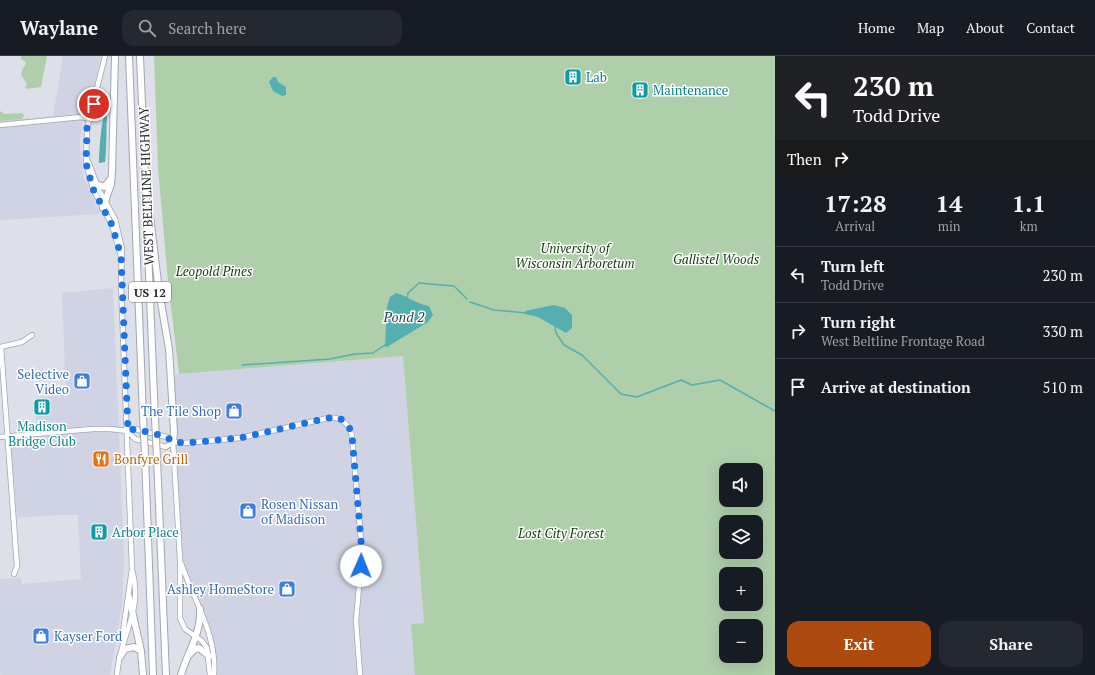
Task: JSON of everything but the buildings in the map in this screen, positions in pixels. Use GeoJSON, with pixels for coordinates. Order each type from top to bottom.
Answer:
{"type":"FeatureCollection","features":[{"type":"Feature","properties":{"kind":"highway"},"geometry":{"type":"LineString","coordinates":[[103,208],[112,178],[115,56]]}},
{"type":"Feature","properties":{"kind":"highway","name":"WEST BELTLINE HIGHWAY"},"geometry":{"type":"LineString","coordinates":[[129,56],[153,675]]}},
{"type":"Feature","properties":{"kind":"highway","name":"WEST BELTLINE HIGHWAY"},"geometry":{"type":"LineString","coordinates":[[140,56],[166,675]]}},
{"type":"Feature","properties":{"kind":"highway"},"geometry":{"type":"LineString","coordinates":[[145,165],[159,291],[169,350],[172,383],[173,442]]}},
{"type":"Feature","properties":{"kind":"highway"},"geometry":{"type":"LineString","coordinates":[[96,184],[104,187],[112,178]]}},
{"type":"Feature","properties":{"kind":"highway"},"geometry":{"type":"LineString","coordinates":[[128,597],[141,651],[143,675]]}},
{"type":"Feature","properties":{"kind":"highway"},"geometry":{"type":"LineString","coordinates":[[181,675],[200,623],[200,609]]}},
{"type":"Feature","properties":{"kind":"highway"},"geometry":{"type":"LineString","coordinates":[[120,657],[128,648],[134,647],[141,651]]}},
{"type":"Feature","properties":{"kind":"highway"},"geometry":{"type":"LineString","coordinates":[[185,661],[195,649],[203,650],[209,656]]}},
{"type":"Feature","properties":{"kind":"street"},"geometry":{"type":"LineString","coordinates":[[105,56],[86,137],[86,156],[88,175],[112,225],[121,256]]}},
{"type":"Feature","properties":{"kind":"street"},"geometry":{"type":"LineString","coordinates":[[0,125],[82,117],[90,119]]}},
{"type":"Feature","properties":{"kind":"street"},"geometry":{"type":"LineString","coordinates":[[86,156],[96,184],[105,200],[119,232],[122,249],[121,256],[132,569],[135,588],[133,617],[126,640],[123,644],[117,675]]}},
{"type":"Feature","properties":{"kind":"street"},"geometry":{"type":"LineString","coordinates":[[14,574],[17,566],[0,347],[22,342],[32,335]]}},
{"type":"Feature","properties":{"kind":"street"},"geometry":{"type":"LineString","coordinates":[[0,437],[102,429],[128,431],[135,429],[167,437],[173,442],[185,443],[240,438],[328,418],[340,418],[346,422],[352,436],[362,552],[356,621],[360,675]]}},
{"type":"Feature","properties":{"kind":"street"},"geometry":{"type":"LineString","coordinates":[[128,431],[135,439],[166,447],[173,442]]}},
{"type":"Feature","properties":{"kind":"street"},"geometry":{"type":"LineString","coordinates":[[173,442],[180,560],[180,618],[185,629],[195,636],[207,648],[210,675]]}},
{"type":"Feature","properties":{"kind":"street"},"geometry":{"type":"LineString","coordinates":[[180,560],[212,643],[214,675]]}},
{"type":"Feature","properties":{"kind":"street"},"geometry":{"type":"LineString","coordinates":[[123,644],[122,639],[132,569]]}},
{"type":"Feature","properties":{"kind":"shaded area"},"geometry":{"type":"Polygon","coordinates":[[[63,56],[101,56],[89,108],[83,114],[80,142],[83,176],[100,214],[0,220],[0,121],[53,116],[63,56]]]}},
{"type":"Feature","properties":{"kind":"shaded area"},"geometry":{"type":"Polygon","coordinates":[[[113,288],[124,556],[122,606],[110,675],[2,675],[0,674],[0,579],[21,578],[22,584],[81,579],[78,515],[17,518],[11,445],[16,439],[37,437],[35,398],[66,394],[62,293],[113,288]]]}},
{"type":"Feature","properties":{"kind":"shaded area"},"geometry":{"type":"Polygon","coordinates":[[[403,356],[424,623],[411,625],[415,675],[214,675],[213,649],[180,560],[172,375],[403,356]]]}},
{"type":"Feature","properties":{"kind":"green space"},"geometry":{"type":"Polygon","coordinates":[[[21,56],[47,56],[41,87],[27,89],[25,87],[27,84],[21,75],[26,64],[25,61],[21,59],[21,56]]]}},
{"type":"Feature","properties":{"kind":"green space","name":"University of Wisconsin Arboretum"},"geometry":{"type":"Polygon","coordinates":[[[154,56],[775,56],[775,675],[415,675],[411,624],[424,623],[403,356],[179,374],[168,281],[158,168],[154,56]]]}},
{"type":"Feature","properties":{"kind":"green space"},"geometry":{"type":"Polygon","coordinates":[[[0,111],[5,114],[23,113],[24,116],[22,119],[0,121],[0,111]]]}},
{"type":"Feature","properties":{"kind":"water"},"geometry":{"type":"Polygon","coordinates":[[[273,77],[276,77],[278,82],[286,87],[286,95],[282,96],[273,91],[269,82],[273,77]]]}},
{"type":"Feature","properties":{"kind":"water"},"geometry":{"type":"Polygon","coordinates":[[[105,115],[107,116],[105,162],[99,163],[101,130],[105,115]]]}},
{"type":"Feature","properties":{"kind":"water","name":"Pond 2"},"geometry":{"type":"Polygon","coordinates":[[[396,293],[420,304],[429,306],[433,315],[428,322],[387,347],[385,346],[387,307],[390,297],[396,293]]]}},
{"type":"Feature","properties":{"kind":"water"},"geometry":{"type":"Polygon","coordinates":[[[554,305],[565,308],[572,315],[572,328],[566,333],[538,317],[525,314],[525,311],[554,305]]]}},
{"type":"Feature","properties":{"kind":"waterway"},"geometry":{"type":"LineString","coordinates":[[407,300],[408,293],[419,283],[454,286],[467,299]]}},
{"type":"Feature","properties":{"kind":"waterway"},"geometry":{"type":"LineString","coordinates":[[470,302],[494,310],[527,313]]}},
{"type":"Feature","properties":{"kind":"waterway"},"geometry":{"type":"LineString","coordinates":[[555,327],[556,333],[564,345],[582,355],[621,394],[637,397],[681,380],[692,385],[720,380],[775,411]]}},
{"type":"Feature","properties":{"kind":"waterway"},"geometry":{"type":"LineString","coordinates":[[242,365],[330,359],[355,354],[373,353],[385,345]]}},
{"type":"Feature","properties":{"kind":"place","name":"Lab"},"geometry":{"type":"Point","coordinates":[573,77]}},
{"type":"Feature","properties":{"kind":"place","name":"Maintenance"},"geometry":{"type":"Point","coordinates":[640,90]}},
{"type":"Feature","properties":{"kind":"place","name":"Selective Video"},"geometry":{"type":"Point","coordinates":[82,381]}},
{"type":"Feature","properties":{"kind":"place","name":"Madison Bridge Club"},"geometry":{"type":"Point","coordinates":[42,407]}},
{"type":"Feature","properties":{"kind":"place","name":"The Tile Shop"},"geometry":{"type":"Point","coordinates":[234,411]}},
{"type":"Feature","properties":{"kind":"place","name":"Bonfyre Grill"},"geometry":{"type":"Point","coordinates":[101,459]}},
{"type":"Feature","properties":{"kind":"place","name":"Rosen Nissan of Madison"},"geometry":{"type":"Point","coordinates":[248,511]}},
{"type":"Feature","properties":{"kind":"place","name":"Arbor Place"},"geometry":{"type":"Point","coordinates":[99,532]}},
{"type":"Feature","properties":{"kind":"place","name":"Ashley HomeStore"},"geometry":{"type":"Point","coordinates":[287,589]}},
{"type":"Feature","properties":{"kind":"place","name":"Kayser Ford"},"geometry":{"type":"Point","coordinates":[41,636]}},
{"type":"Feature","properties":{"kind":"route"},"geometry":{"type":"LineString","coordinates":[[94,104],[87,128],[86,163],[93,189],[112,225],[121,256],[121,289],[128,431],[135,429],[167,437],[173,442],[185,443],[240,438],[328,418],[340,418],[346,422],[352,436],[362,552],[361,566]]}},
{"type":"Feature","properties":{"kind":"park label","name":"Gallistel Woods"},"geometry":{"type":"Point","coordinates":[716,259]}},
{"type":"Feature","properties":{"kind":"park label","name":"Leopold Pines"},"geometry":{"type":"Point","coordinates":[214,271]}},
{"type":"Feature","properties":{"kind":"park label","name":"Lost City Forest"},"geometry":{"type":"Point","coordinates":[561,533]}}]}
